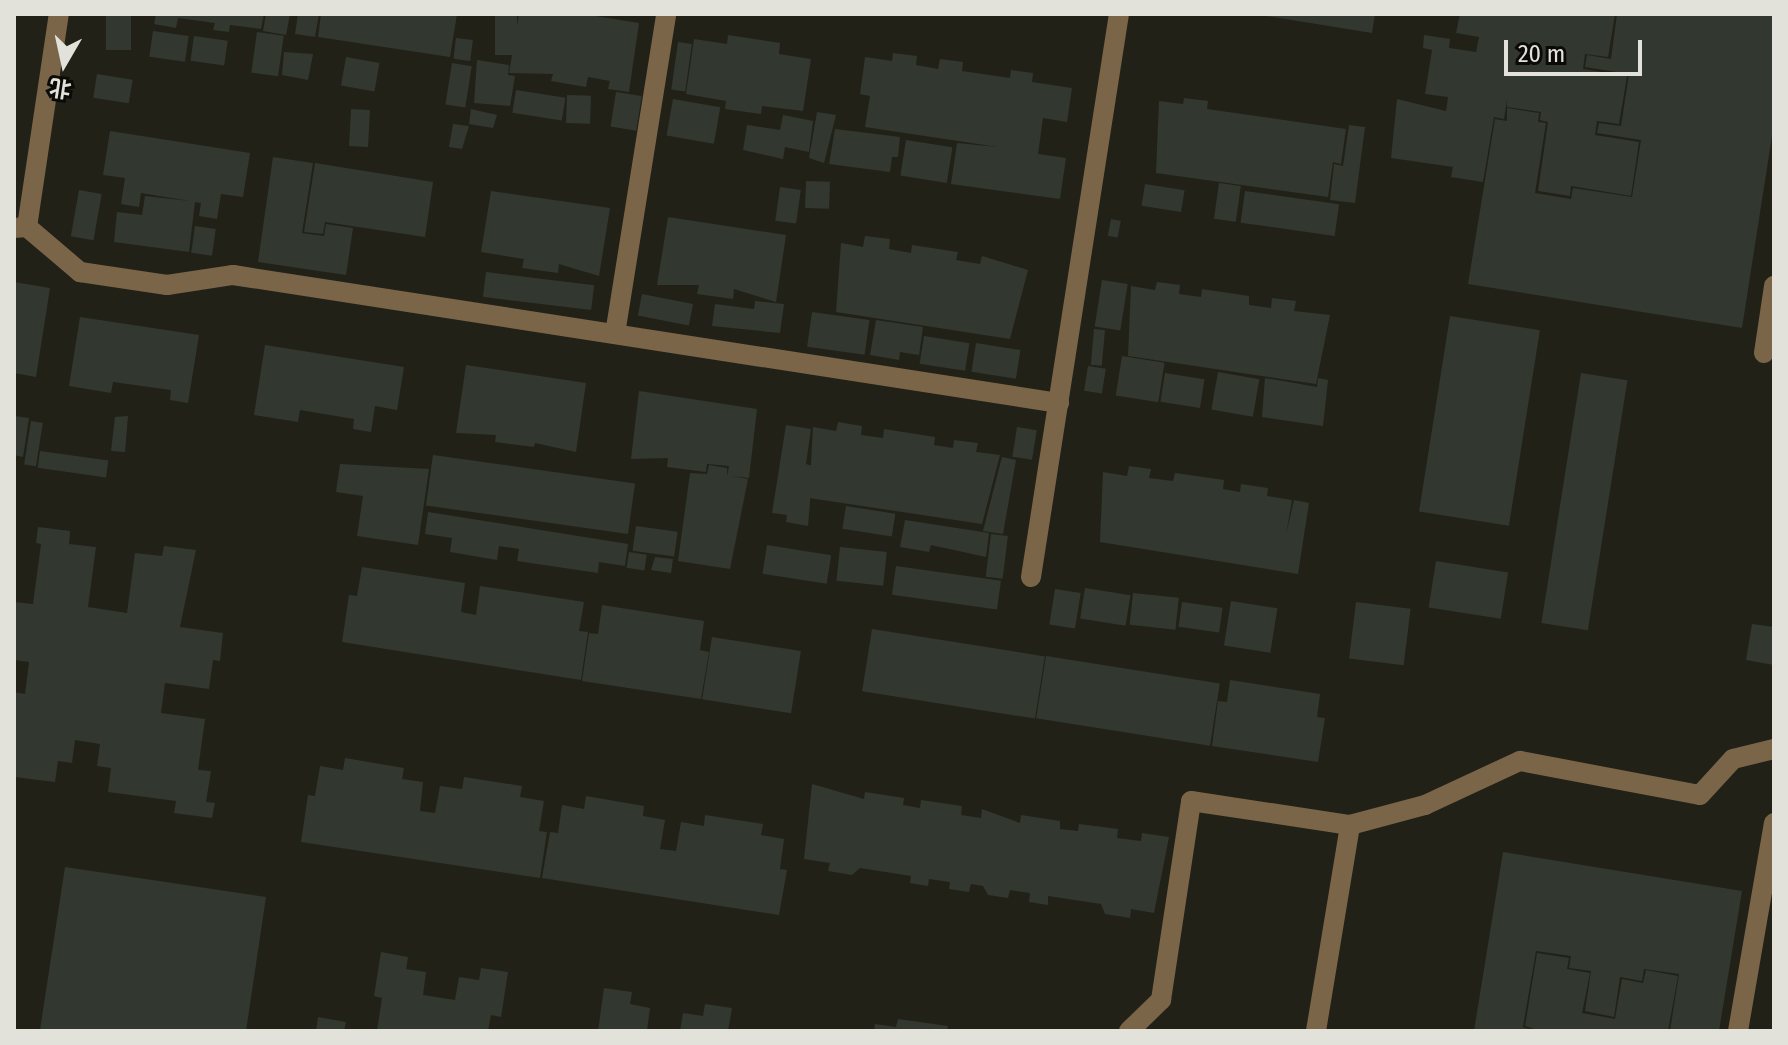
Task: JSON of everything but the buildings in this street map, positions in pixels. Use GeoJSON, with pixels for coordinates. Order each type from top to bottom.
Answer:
{"type":"FeatureCollection","features":[{"type":"Feature","properties":{"kind":"street"},"geometry":{"type":"LineString","coordinates":[[59,14],[21,227],[80,272],[167,285],[233,275],[1059,403]]}},
{"type":"Feature","properties":{"kind":"street"},"geometry":{"type":"LineString","coordinates":[[615,334],[666,14]]}},
{"type":"Feature","properties":{"kind":"street"},"geometry":{"type":"LineString","coordinates":[[1031,577],[1119,14]]}},
{"type":"Feature","properties":{"kind":"street"},"geometry":{"type":"LineString","coordinates":[[1764,353],[1774,286]]}},
{"type":"Feature","properties":{"kind":"street"},"geometry":{"type":"LineString","coordinates":[[1129,1031],[1161,1000],[1191,801],[1350,825],[1425,805],[1520,761],[1700,795],[1733,759],[1774,749]]}},
{"type":"Feature","properties":{"kind":"street"},"geometry":{"type":"LineString","coordinates":[[1738,1031],[1774,823]]}},
{"type":"Feature","properties":{"kind":"street"},"geometry":{"type":"LineString","coordinates":[[1316,1031],[1350,825]]}}]}
